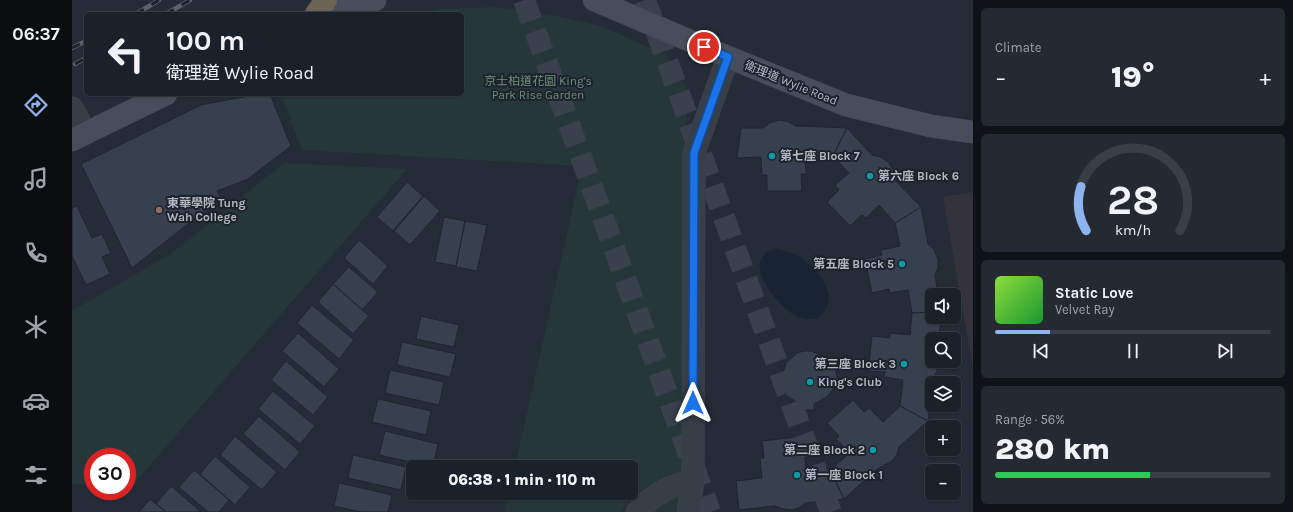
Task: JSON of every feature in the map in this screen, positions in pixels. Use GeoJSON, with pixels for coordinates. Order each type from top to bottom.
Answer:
{"type":"FeatureCollection","features":[{"type":"Feature","properties":{"kind":"highway"},"geometry":{"type":"LineString","coordinates":[[317,12],[326,0]]}},
{"type":"Feature","properties":{"kind":"street"},"geometry":{"type":"LineString","coordinates":[[329,12],[346,0]]}},
{"type":"Feature","properties":{"kind":"street"},"geometry":{"type":"LineString","coordinates":[[336,12],[375,0]]}},
{"type":"Feature","properties":{"kind":"street","name":"衛理道 Wylie Road"},"geometry":{"type":"LineString","coordinates":[[594,0],[846,105],[931,126],[973,132]]}},
{"type":"Feature","properties":{"kind":"street"},"geometry":{"type":"LineString","coordinates":[[688,512],[693,481],[694,153],[728,57]]}},
{"type":"Feature","properties":{"kind":"street"},"geometry":{"type":"LineString","coordinates":[[72,108],[79,137],[162,96]]}},
{"type":"Feature","properties":{"kind":"street"},"geometry":{"type":"LineString","coordinates":[[637,512],[647,501],[669,487],[693,481]]}},
{"type":"Feature","properties":{"kind":"shaded area"},"geometry":{"type":"Polygon","coordinates":[[[973,192],[973,368],[961,300],[961,288],[959,288],[943,197],[973,192]]]}},
{"type":"Feature","properties":{"kind":"green space","name":"京士柏道花園 King's Park Rise Garden"},"geometry":{"type":"Polygon","coordinates":[[[496,7],[552,15],[601,26],[666,55],[689,92],[685,142],[682,307],[683,471],[664,478],[638,492],[638,460],[517,460],[582,166],[302,150],[282,96],[464,96],[464,12],[427,12],[441,9],[496,7]]]}},
{"type":"Feature","properties":{"kind":"green space"},"geometry":{"type":"Polygon","coordinates":[[[284,163],[407,169],[136,481],[136,448],[84,448],[84,484],[72,484],[72,311],[172,253],[284,163]]]}},
{"type":"Feature","properties":{"kind":"green space"},"geometry":{"type":"Polygon","coordinates":[[[683,494],[679,512],[647,512],[671,498],[683,494]]]}},
{"type":"Feature","properties":{"kind":"green space","name":"京士柏道花園 King's Park Rise Garden"},"geometry":{"type":"Polygon","coordinates":[[[508,500],[630,500],[621,512],[505,512],[508,500]]]}},
{"type":"Feature","properties":{"kind":"water"},"geometry":{"type":"Polygon","coordinates":[[[777,249],[800,257],[821,277],[828,290],[829,297],[826,309],[820,316],[806,319],[796,316],[775,298],[768,288],[761,274],[760,263],[766,252],[777,249]]]}},
{"type":"Feature","properties":{"kind":"building","name":"東華學院 Tung Wah College"},"geometry":{"type":"Polygon","coordinates":[[[248,96],[271,96],[291,146],[248,179],[217,191],[221,198],[132,268],[81,164],[201,105],[248,96]]]}},
{"type":"Feature","properties":{"kind":"building","name":"第七座 Block 7"},"geometry":{"type":"Polygon","coordinates":[[[780,120],[789,122],[796,126],[847,128],[833,156],[805,155],[806,174],[801,174],[802,191],[767,191],[767,175],[762,175],[761,157],[737,158],[741,128],[763,128],[770,123],[780,120]]]}},
{"type":"Feature","properties":{"kind":"building","name":"第六座 Block 6"},"geometry":{"type":"Polygon","coordinates":[[[847,128],[872,155],[881,157],[889,163],[894,171],[894,179],[921,207],[895,223],[879,205],[866,218],[862,215],[850,226],[827,202],[839,190],[835,185],[849,173],[833,156],[847,128]]]}},
{"type":"Feature","properties":{"kind":"building"},"geometry":{"type":"Polygon","coordinates":[[[407,182],[423,196],[393,231],[377,217],[407,182]]]}},
{"type":"Feature","properties":{"kind":"building"},"geometry":{"type":"Polygon","coordinates":[[[424,196],[440,211],[410,245],[394,231],[424,196]]]}},
{"type":"Feature","properties":{"kind":"building"},"geometry":{"type":"Polygon","coordinates":[[[77,206],[92,238],[102,234],[111,253],[102,257],[110,274],[86,285],[72,256],[72,208],[77,206]]]}},
{"type":"Feature","properties":{"kind":"building","name":"第五座 Block 5"},"geometry":{"type":"Polygon","coordinates":[[[921,207],[928,244],[934,250],[938,259],[938,268],[935,275],[937,288],[925,288],[925,312],[912,313],[908,290],[890,293],[889,289],[872,293],[865,259],[882,255],[881,250],[900,246],[895,223],[921,207]]]}},
{"type":"Feature","properties":{"kind":"building"},"geometry":{"type":"Polygon","coordinates":[[[444,217],[465,221],[456,266],[435,262],[444,217]]]}},
{"type":"Feature","properties":{"kind":"building"},"geometry":{"type":"Polygon","coordinates":[[[465,221],[487,225],[477,271],[456,267],[465,221]]]}},
{"type":"Feature","properties":{"kind":"building"},"geometry":{"type":"Polygon","coordinates":[[[359,240],[388,266],[373,284],[344,258],[359,240]]]}},
{"type":"Feature","properties":{"kind":"building"},"geometry":{"type":"Polygon","coordinates":[[[349,267],[378,292],[362,310],[333,284],[349,267]]]}},
{"type":"Feature","properties":{"kind":"building"},"geometry":{"type":"Polygon","coordinates":[[[333,284],[369,316],[353,334],[318,302],[333,284]]]}},
{"type":"Feature","properties":{"kind":"building"},"geometry":{"type":"Polygon","coordinates":[[[312,305],[354,340],[339,359],[297,323],[312,305]]]}},
{"type":"Feature","properties":{"kind":"building","name":"第三座 Block 3"},"geometry":{"type":"Polygon","coordinates":[[[925,312],[925,324],[940,324],[940,332],[925,332],[925,368],[938,368],[935,376],[925,376],[925,412],[929,412],[928,420],[900,406],[903,380],[884,377],[885,372],[868,371],[872,336],[890,338],[890,333],[910,335],[912,313],[925,312]]]}},
{"type":"Feature","properties":{"kind":"building"},"geometry":{"type":"Polygon","coordinates":[[[421,316],[459,325],[454,347],[416,339],[421,316]]]}},
{"type":"Feature","properties":{"kind":"building"},"geometry":{"type":"Polygon","coordinates":[[[298,333],[339,369],[324,387],[282,351],[298,333]]]}},
{"type":"Feature","properties":{"kind":"building"},"geometry":{"type":"Polygon","coordinates":[[[402,342],[456,354],[450,377],[397,365],[402,342]]]}},
{"type":"Feature","properties":{"kind":"building","name":"King's Club"},"geometry":{"type":"Polygon","coordinates":[[[811,351],[818,354],[824,358],[828,364],[834,361],[836,370],[837,379],[834,387],[829,395],[814,404],[814,410],[798,410],[798,403],[785,395],[790,390],[784,377],[786,363],[797,353],[811,351]]]}},
{"type":"Feature","properties":{"kind":"building"},"geometry":{"type":"Polygon","coordinates":[[[286,361],[328,397],[313,415],[271,380],[286,361]]]}},
{"type":"Feature","properties":{"kind":"building"},"geometry":{"type":"Polygon","coordinates":[[[390,370],[444,382],[439,405],[385,393],[390,370]]]}},
{"type":"Feature","properties":{"kind":"building"},"geometry":{"type":"Polygon","coordinates":[[[273,391],[315,426],[300,444],[258,409],[273,391]]]}},
{"type":"Feature","properties":{"kind":"building"},"geometry":{"type":"Polygon","coordinates":[[[378,399],[431,411],[426,435],[372,422],[378,399]]]}},
{"type":"Feature","properties":{"kind":"building","name":"第二座 Block 2"},"geometry":{"type":"Polygon","coordinates":[[[853,400],[864,412],[869,408],[883,422],[900,406],[926,420],[925,424],[899,447],[897,455],[892,461],[877,469],[844,499],[830,470],[850,453],[836,439],[839,436],[827,423],[853,400]]]}},
{"type":"Feature","properties":{"kind":"building"},"geometry":{"type":"Polygon","coordinates":[[[259,416],[300,452],[285,470],[243,434],[259,416]]]}},
{"type":"Feature","properties":{"kind":"building"},"geometry":{"type":"Polygon","coordinates":[[[385,431],[438,444],[435,460],[406,461],[379,455],[385,431]]]}},
{"type":"Feature","properties":{"kind":"building"},"geometry":{"type":"Polygon","coordinates":[[[235,436],[277,472],[262,490],[220,455],[235,436]]]}},
{"type":"Feature","properties":{"kind":"building","name":"第一座 Block 1"},"geometry":{"type":"Polygon","coordinates":[[[796,437],[798,454],[804,453],[807,473],[830,470],[844,499],[805,503],[799,508],[792,510],[775,506],[739,510],[736,481],[762,478],[760,458],[764,458],[762,441],[796,437]]]}},
{"type":"Feature","properties":{"kind":"building"},"geometry":{"type":"Polygon","coordinates":[[[353,455],[406,467],[401,490],[348,478],[353,455]]]}},
{"type":"Feature","properties":{"kind":"building"},"geometry":{"type":"Polygon","coordinates":[[[215,456],[250,487],[235,505],[200,474],[215,456]]]}},
{"type":"Feature","properties":{"kind":"building"},"geometry":{"type":"Polygon","coordinates":[[[194,470],[229,500],[219,512],[208,512],[179,487],[194,470]]]}},
{"type":"Feature","properties":{"kind":"building"},"geometry":{"type":"Polygon","coordinates":[[[339,483],[392,495],[388,512],[361,512],[334,506],[339,483]]]}},
{"type":"Feature","properties":{"kind":"building"},"geometry":{"type":"Polygon","coordinates":[[[171,486],[201,512],[166,512],[156,504],[171,486]]]}},
{"type":"Feature","properties":{"kind":"building"},"geometry":{"type":"Polygon","coordinates":[[[150,499],[166,512],[139,512],[150,499]]]}},
{"type":"Feature","properties":{"kind":"tunnel"},"geometry":{"type":"LineString","coordinates":[[524,0],[710,512]]}},
{"type":"Feature","properties":{"kind":"tunnel"},"geometry":{"type":"LineString","coordinates":[[645,0],[831,512]]}},
{"type":"Feature","properties":{"kind":"railway"},"geometry":{"type":"LineString","coordinates":[[139,12],[159,0]]}},
{"type":"Feature","properties":{"kind":"railway"},"geometry":{"type":"LineString","coordinates":[[169,12],[190,0]]}},
{"type":"Feature","properties":{"kind":"railway"},"geometry":{"type":"LineString","coordinates":[[72,48],[84,42]]}},
{"type":"Feature","properties":{"kind":"railway"},"geometry":{"type":"LineString","coordinates":[[75,64],[84,59]]}},
{"type":"Feature","properties":{"kind":"place","name":"第七座 Block 7"},"geometry":{"type":"Point","coordinates":[772,156]}},
{"type":"Feature","properties":{"kind":"place","name":"第六座 Block 6"},"geometry":{"type":"Point","coordinates":[870,176]}},
{"type":"Feature","properties":{"kind":"place","name":"東華學院 Tung Wah College"},"geometry":{"type":"Point","coordinates":[159,210]}},
{"type":"Feature","properties":{"kind":"place","name":"第五座 Block 5"},"geometry":{"type":"Point","coordinates":[902,264]}},
{"type":"Feature","properties":{"kind":"place","name":"第三座 Block 3"},"geometry":{"type":"Point","coordinates":[904,364]}},
{"type":"Feature","properties":{"kind":"place","name":"King's Club"},"geometry":{"type":"Point","coordinates":[810,382]}},
{"type":"Feature","properties":{"kind":"place","name":"第二座 Block 2"},"geometry":{"type":"Point","coordinates":[873,450]}},
{"type":"Feature","properties":{"kind":"place","name":"第一座 Block 1"},"geometry":{"type":"Point","coordinates":[797,475]}},
{"type":"Feature","properties":{"kind":"route"},"geometry":{"type":"LineString","coordinates":[[693,403],[694,153],[728,57],[704,47]]}}]}
